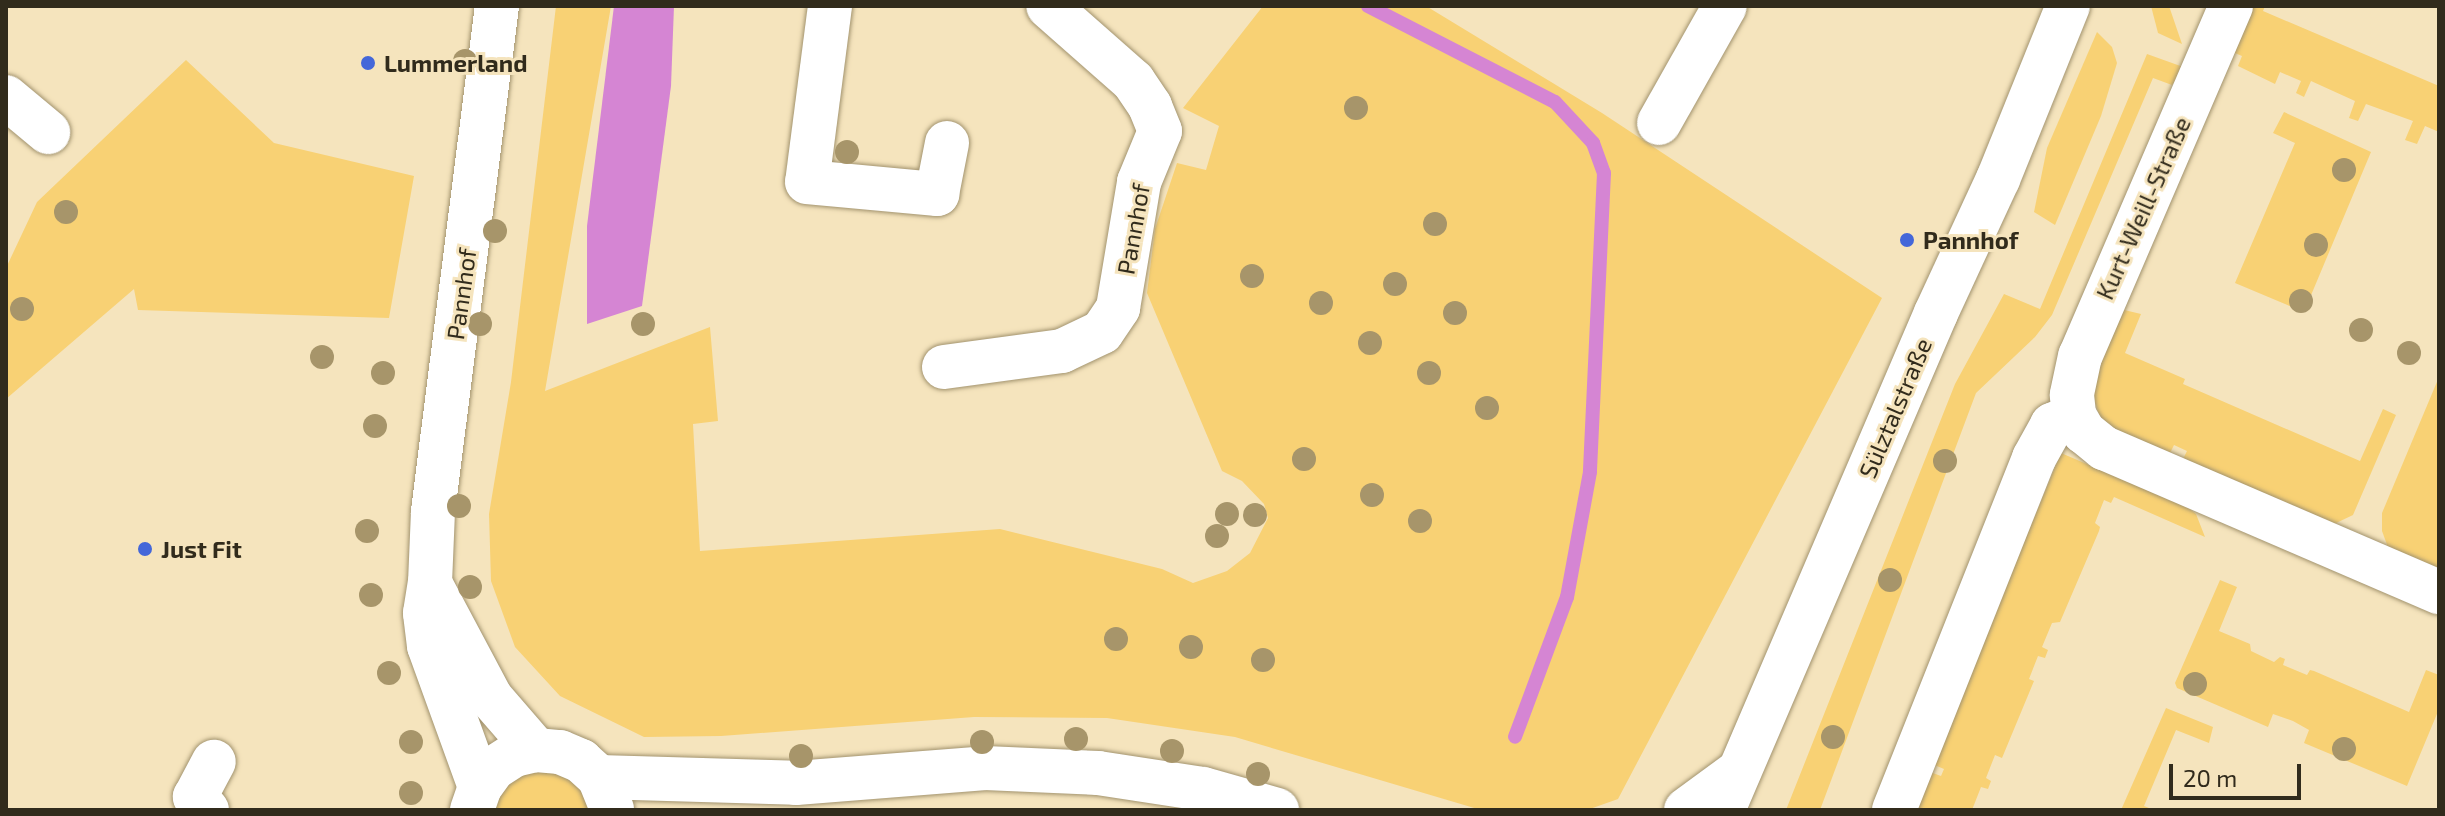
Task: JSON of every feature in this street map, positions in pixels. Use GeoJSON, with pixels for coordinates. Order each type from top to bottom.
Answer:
{"type":"FeatureCollection","features":[{"type":"Feature","properties":{"kind":"street","name":"Pannhof"},"geometry":{"type":"LineString","coordinates":[[476,798],[429,646],[425,613],[430,583],[433,511],[497,6]]}},
{"type":"Feature","properties":{"kind":"street"},"geometry":{"type":"LineString","coordinates":[[830,6],[807,182],[937,194],[947,143]]}},
{"type":"Feature","properties":{"kind":"street","name":"Pannhof"},"geometry":{"type":"LineString","coordinates":[[944,367],[1062,351],[1102,332],[1118,308],[1139,182],[1160,131],[1150,106],[1133,81],[1048,6]]}},
{"type":"Feature","properties":{"kind":"street"},"geometry":{"type":"LineString","coordinates":[[1659,123],[1725,6]]}},
{"type":"Feature","properties":{"kind":"street","name":"Sülztalstraße"},"geometry":{"type":"LineString","coordinates":[[1731,791],[2068,6]]}},
{"type":"Feature","properties":{"kind":"street","name":"Kurt-Weill-Straße"},"geometry":{"type":"LineString","coordinates":[[2073,405],[2080,356],[2231,6]]}},
{"type":"Feature","properties":{"kind":"street"},"geometry":{"type":"LineString","coordinates":[[6,97],[48,132]]}},
{"type":"Feature","properties":{"kind":"street"},"geometry":{"type":"LineString","coordinates":[[1894,810],[2034,458],[2052,425],[2073,405],[2084,432],[2104,448],[2439,592]]}},
{"type":"Feature","properties":{"kind":"street"},"geometry":{"type":"LineString","coordinates":[[430,583],[491,698],[536,750]]}},
{"type":"Feature","properties":{"kind":"street"},"geometry":{"type":"LineString","coordinates":[[476,798],[494,768],[514,755],[536,750],[560,752],[581,761],[605,793],[796,783],[985,768],[1098,773],[1203,789],[1277,810]]}},
{"type":"Feature","properties":{"kind":"street"},"geometry":{"type":"LineString","coordinates":[[207,810],[195,797],[214,762]]}},
{"type":"Feature","properties":{"kind":"street"},"geometry":{"type":"LineString","coordinates":[[727,810],[751,805],[796,783]]}},
{"type":"Feature","properties":{"kind":"street"},"geometry":{"type":"LineString","coordinates":[[1686,810],[1731,791]]}},
{"type":"Feature","properties":{"kind":"shaded area"},"geometry":{"type":"Polygon","coordinates":[[[556,6],[611,6],[545,391],[710,327],[718,421],[693,424],[700,551],[1000,529],[1162,569],[1193,583],[1227,571],[1250,553],[1268,518],[1264,504],[1242,481],[1222,471],[1147,293],[1155,229],[1177,163],[1206,170],[1219,126],[1183,108],[1263,6],[1426,6],[1602,113],[1882,298],[1618,799],[1587,810],[1481,810],[1235,737],[1107,718],[974,717],[721,736],[644,737],[560,696],[515,647],[491,581],[489,514],[511,382],[556,6]]]}},
{"type":"Feature","properties":{"kind":"shaded area"},"geometry":{"type":"Polygon","coordinates":[[[614,6],[674,6],[671,86],[642,306],[587,324],[587,226],[614,6]]]}},
{"type":"Feature","properties":{"kind":"shaded area"},"geometry":{"type":"Polygon","coordinates":[[[2151,6],[2169,6],[2182,44],[2158,33],[2151,6]]]}},
{"type":"Feature","properties":{"kind":"shaded area"},"geometry":{"type":"Polygon","coordinates":[[[2248,6],[2265,6],[2263,11],[2439,86],[2439,132],[2425,126],[2417,144],[2405,140],[2413,121],[2366,104],[2358,121],[2349,118],[2355,101],[2311,81],[2304,97],[2296,93],[2301,81],[2280,72],[2275,84],[2238,66],[2242,56],[2228,50],[2248,6]]]}},
{"type":"Feature","properties":{"kind":"shaded area"},"geometry":{"type":"Polygon","coordinates":[[[2097,32],[2112,47],[2117,63],[2101,116],[2055,225],[2034,212],[2047,148],[2097,32]]]}},
{"type":"Feature","properties":{"kind":"shaded area"},"geometry":{"type":"Polygon","coordinates":[[[2147,54],[2186,68],[2172,85],[2153,78],[2052,315],[2035,337],[1976,393],[1820,810],[1786,810],[1955,384],[2004,294],[2040,309],[2147,54]]]}},
{"type":"Feature","properties":{"kind":"shaded area"},"geometry":{"type":"Polygon","coordinates":[[[186,60],[274,143],[414,176],[389,318],[138,310],[134,289],[6,399],[6,268],[37,202],[186,60]]]}},
{"type":"Feature","properties":{"kind":"shaded area"},"geometry":{"type":"Polygon","coordinates":[[[2284,112],[2371,152],[2304,312],[2235,283],[2295,143],[2273,133],[2284,112]]]}},
{"type":"Feature","properties":{"kind":"shaded area"},"geometry":{"type":"Polygon","coordinates":[[[2120,309],[2141,314],[2125,353],[2185,379],[2183,384],[2360,461],[2383,409],[2396,415],[2353,515],[2334,524],[2180,465],[2187,451],[2174,445],[2167,459],[2104,430],[2090,386],[2120,309]]]}},
{"type":"Feature","properties":{"kind":"shaded area"},"geometry":{"type":"Polygon","coordinates":[[[2439,377],[2439,577],[2389,550],[2382,531],[2382,513],[2439,377]]]}},
{"type":"Feature","properties":{"kind":"shaded area"},"geometry":{"type":"Polygon","coordinates":[[[2061,453],[2187,507],[2196,514],[2205,537],[2114,497],[2111,503],[2104,500],[2095,523],[2100,527],[2099,531],[2060,622],[2052,623],[2042,647],[2048,650],[2045,658],[2038,656],[2029,679],[2034,681],[2002,758],[1995,755],[1986,778],[1991,781],[1988,789],[1981,787],[1972,810],[1915,810],[1930,772],[1941,776],[1944,769],[1932,764],[2061,453]]]}},
{"type":"Feature","properties":{"kind":"shaded area"},"geometry":{"type":"Polygon","coordinates":[[[2220,580],[2237,587],[2219,631],[2250,644],[2251,651],[2274,662],[2280,657],[2285,659],[2283,665],[2307,675],[2310,670],[2314,671],[2409,712],[2426,670],[2439,675],[2439,709],[2407,786],[2304,743],[2309,730],[2293,721],[2273,714],[2268,727],[2177,688],[2175,683],[2220,580]]]}},
{"type":"Feature","properties":{"kind":"shaded area"},"geometry":{"type":"Polygon","coordinates":[[[2166,708],[2213,727],[2209,743],[2176,730],[2144,806],[2154,810],[2121,810],[2166,708]]]}},
{"type":"Feature","properties":{"kind":"shaded area"},"geometry":{"type":"Polygon","coordinates":[[[543,769],[565,774],[583,789],[592,810],[493,810],[503,787],[521,773],[543,769]]]}},
{"type":"Feature","properties":{"kind":"waterway"},"geometry":{"type":"LineString","coordinates":[[1368,6],[1555,102],[1593,143],[1604,173],[1590,472],[1567,597],[1515,737]]}},
{"type":"Feature","properties":{"kind":"place","name":"Lummerland"},"geometry":{"type":"Point","coordinates":[368,63]}},
{"type":"Feature","properties":{"kind":"place","name":"Pannhof"},"geometry":{"type":"Point","coordinates":[1907,240]}},
{"type":"Feature","properties":{"kind":"place","name":"Just Fit"},"geometry":{"type":"Point","coordinates":[145,549]}}]}
